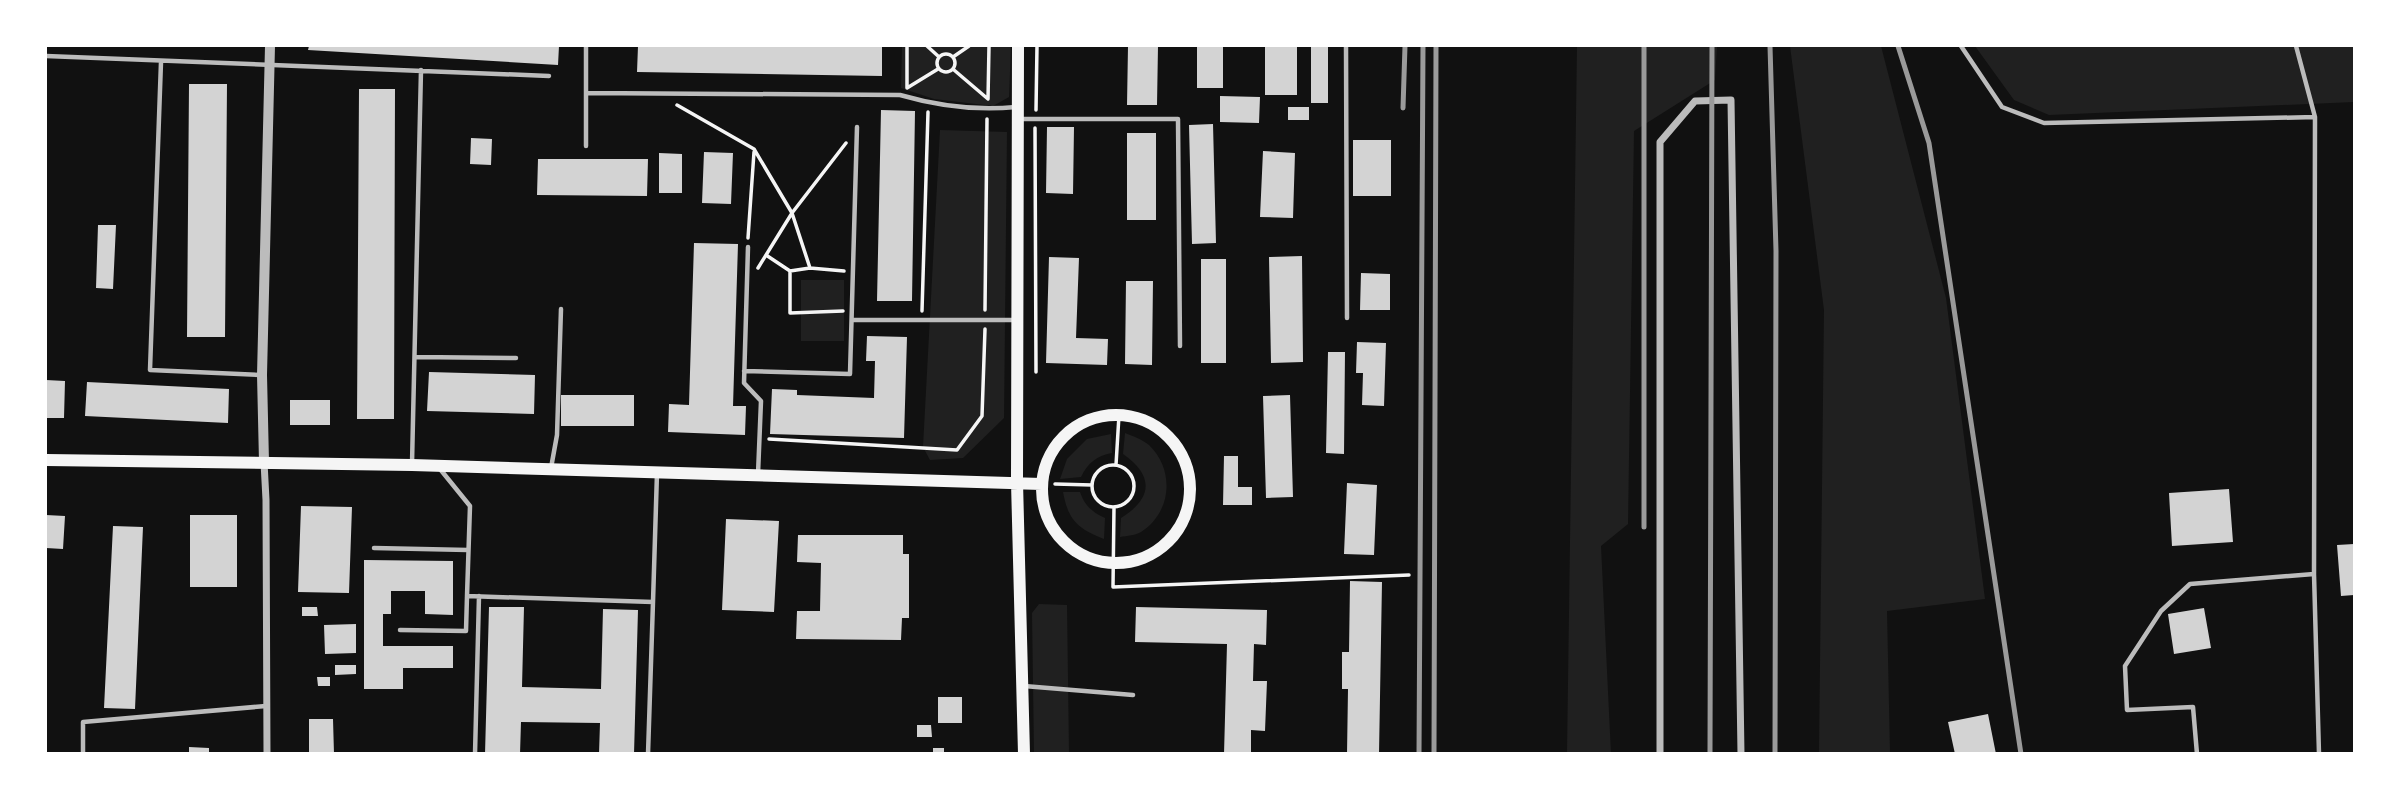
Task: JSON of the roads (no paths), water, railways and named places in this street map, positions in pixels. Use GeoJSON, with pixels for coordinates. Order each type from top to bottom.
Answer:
{"type":"FeatureCollection","features":[{"type":"Feature","properties":{"kind":"main road"},"geometry":{"type":"LineString","coordinates":[[1018,46],[1017,482],[1024,754]]}},
{"type":"Feature","properties":{"kind":"main road"},"geometry":{"type":"LineString","coordinates":[[1119,415],[1142,419],[1170,439],[1178,448],[1187,469],[1190,492],[1186,515],[1174,535],[1157,551],[1136,561],[1113,564],[1093,560],[1076,552],[1061,539],[1050,523],[1043,504],[1042,484],[1047,462],[1059,442],[1075,427],[1096,418],[1119,415]]}},
{"type":"Feature","properties":{"kind":"main road"},"geometry":{"type":"LineString","coordinates":[[46,460],[412,465],[1042,484]]}},
{"type":"Feature","properties":{"kind":"street"},"geometry":{"type":"LineString","coordinates":[[267,754],[266,500],[262,375],[270,46]]}},
{"type":"Feature","properties":{"kind":"street"},"geometry":{"type":"LineString","coordinates":[[1660,754],[1660,142],[1695,101],[1721,100],[1731,100],[1741,754]]}},
{"type":"Feature","properties":{"kind":"lane"},"geometry":{"type":"LineString","coordinates":[[586,46],[586,146]]}},
{"type":"Feature","properties":{"kind":"lane"},"geometry":{"type":"LineString","coordinates":[[1346,46],[1347,318]]}},
{"type":"Feature","properties":{"kind":"lane"},"geometry":{"type":"LineString","coordinates":[[1961,46],[2002,107],[2044,122],[2315,117]]}},
{"type":"Feature","properties":{"kind":"lane"},"geometry":{"type":"LineString","coordinates":[[2296,46],[2315,117],[2314,574],[2319,754]]}},
{"type":"Feature","properties":{"kind":"lane"},"geometry":{"type":"LineString","coordinates":[[46,56],[549,76]]}},
{"type":"Feature","properties":{"kind":"lane"},"geometry":{"type":"LineString","coordinates":[[161,62],[150,370],[262,375]]}},
{"type":"Feature","properties":{"kind":"lane"},"geometry":{"type":"LineString","coordinates":[[412,465],[421,70]]}},
{"type":"Feature","properties":{"kind":"lane"},"geometry":{"type":"LineString","coordinates":[[586,93],[900,95],[928,103],[1019,113],[1035,119],[1178,120],[1181,346]]}},
{"type":"Feature","properties":{"kind":"lane"},"geometry":{"type":"LineString","coordinates":[[744,371],[850,374],[857,127]]}},
{"type":"Feature","properties":{"kind":"lane"},"geometry":{"type":"LineString","coordinates":[[748,247],[744,383],[761,401],[758,474]]}},
{"type":"Feature","properties":{"kind":"lane"},"geometry":{"type":"LineString","coordinates":[[551,469],[557,435],[561,309]]}},
{"type":"Feature","properties":{"kind":"lane"},"geometry":{"type":"LineString","coordinates":[[852,320],[1018,320]]}},
{"type":"Feature","properties":{"kind":"lane"},"geometry":{"type":"LineString","coordinates":[[416,357],[516,358]]}},
{"type":"Feature","properties":{"kind":"lane"},"geometry":{"type":"LineString","coordinates":[[400,630],[466,631],[470,506],[437,466]]}},
{"type":"Feature","properties":{"kind":"lane"},"geometry":{"type":"LineString","coordinates":[[649,754],[657,472]]}},
{"type":"Feature","properties":{"kind":"lane"},"geometry":{"type":"LineString","coordinates":[[373,548],[468,550]]}},
{"type":"Feature","properties":{"kind":"lane"},"geometry":{"type":"LineString","coordinates":[[2197,754],[2193,707],[2127,710],[2125,666],[2161,611],[2190,584],[2314,574]]}},
{"type":"Feature","properties":{"kind":"lane"},"geometry":{"type":"LineString","coordinates":[[467,596],[653,602]]}},
{"type":"Feature","properties":{"kind":"lane"},"geometry":{"type":"LineString","coordinates":[[475,754],[479,596]]}},
{"type":"Feature","properties":{"kind":"lane"},"geometry":{"type":"LineString","coordinates":[[1023,686],[1133,695]]}},
{"type":"Feature","properties":{"kind":"lane"},"geometry":{"type":"LineString","coordinates":[[83,754],[83,722],[267,706]]}},
{"type":"Feature","properties":{"kind":"railway"},"geometry":{"type":"LineString","coordinates":[[1403,108],[1405,46]]}},
{"type":"Feature","properties":{"kind":"railway"},"geometry":{"type":"LineString","coordinates":[[1419,754],[1423,46]]}},
{"type":"Feature","properties":{"kind":"railway"},"geometry":{"type":"LineString","coordinates":[[1434,754],[1436,46]]}},
{"type":"Feature","properties":{"kind":"railway"},"geometry":{"type":"LineString","coordinates":[[1644,46],[1644,527]]}},
{"type":"Feature","properties":{"kind":"railway"},"geometry":{"type":"LineString","coordinates":[[1710,754],[1712,46]]}},
{"type":"Feature","properties":{"kind":"railway"},"geometry":{"type":"LineString","coordinates":[[1770,46],[1776,251],[1775,754]]}},
{"type":"Feature","properties":{"kind":"railway"},"geometry":{"type":"LineString","coordinates":[[1898,46],[1929,143],[2021,754]]}}]}
